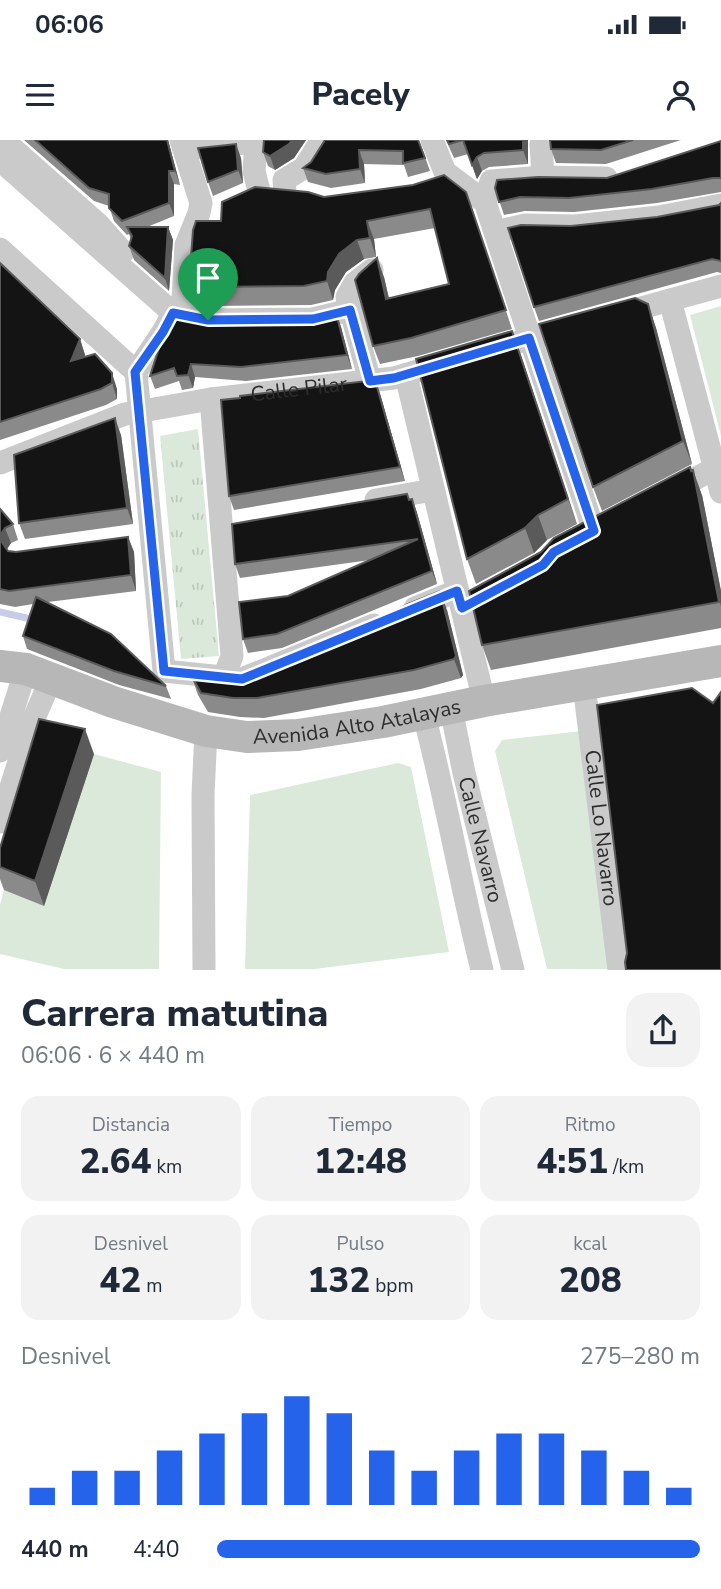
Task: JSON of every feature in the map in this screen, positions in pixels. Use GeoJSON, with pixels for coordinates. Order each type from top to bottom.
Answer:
{"type":"FeatureCollection","features":[{"type":"Feature","properties":{"kind":"main road","name":"Avenida Alto Atalayas"},"geometry":{"type":"LineString","coordinates":[[26,672],[206,731],[247,737],[298,736],[437,712],[484,701],[720,667]]}},
{"type":"Feature","properties":{"kind":"street"},"geometry":{"type":"LineString","coordinates":[[3,140],[110,237],[136,267],[135,279]]}},
{"type":"Feature","properties":{"kind":"street"},"geometry":{"type":"LineString","coordinates":[[199,213],[228,206],[259,191],[296,195],[284,180],[304,168],[322,140]]}},
{"type":"Feature","properties":{"kind":"street"},"geometry":{"type":"LineString","coordinates":[[432,140],[445,172],[485,202]]}},
{"type":"Feature","properties":{"kind":"street"},"geometry":{"type":"LineString","coordinates":[[259,191],[254,171],[256,141],[183,144],[201,203],[186,244],[183,300],[135,372],[164,671],[242,679],[460,600],[485,596]]}},
{"type":"Feature","properties":{"kind":"street"},"geometry":{"type":"LineString","coordinates":[[541,144],[543,177]]}},
{"type":"Feature","properties":{"kind":"street"},"geometry":{"type":"LineString","coordinates":[[0,160],[173,313],[208,320],[313,319],[350,310]]}},
{"type":"Feature","properties":{"kind":"street"},"geometry":{"type":"LineString","coordinates":[[618,519],[584,536],[529,338],[485,202],[491,181],[543,177],[608,178],[621,174]]}},
{"type":"Feature","properties":{"kind":"street"},"geometry":{"type":"LineString","coordinates":[[430,186],[453,178]]}},
{"type":"Feature","properties":{"kind":"street"},"geometry":{"type":"LineString","coordinates":[[495,232],[525,225],[575,226],[659,216],[721,205]]}},
{"type":"Feature","properties":{"kind":"street"},"geometry":{"type":"LineString","coordinates":[[0,249],[135,372]]}},
{"type":"Feature","properties":{"kind":"street"},"geometry":{"type":"LineString","coordinates":[[370,381],[347,297],[355,283],[372,270]]}},
{"type":"Feature","properties":{"kind":"street","name":"Calle Pilar"},"geometry":{"type":"LineString","coordinates":[[0,463],[125,414],[211,398],[370,381],[406,374],[721,286]]}},
{"type":"Feature","properties":{"kind":"street"},"geometry":{"type":"LineString","coordinates":[[670,300],[718,467],[721,492]]}},
{"type":"Feature","properties":{"kind":"street"},"geometry":{"type":"LineString","coordinates":[[406,374],[484,701]]}},
{"type":"Feature","properties":{"kind":"street"},"geometry":{"type":"LineString","coordinates":[[211,398],[230,525],[232,656],[224,677]]}},
{"type":"Feature","properties":{"kind":"street"},"geometry":{"type":"LineString","coordinates":[[654,500],[718,467]]}},
{"type":"Feature","properties":{"kind":"street"},"geometry":{"type":"LineString","coordinates":[[359,503],[433,490]]}},
{"type":"Feature","properties":{"kind":"street"},"geometry":{"type":"LineString","coordinates":[[124,540],[150,536]]}},
{"type":"Feature","properties":{"kind":"street"},"geometry":{"type":"LineString","coordinates":[[0,751],[26,672]]}},
{"type":"Feature","properties":{"kind":"street"},"geometry":{"type":"LineString","coordinates":[[0,822],[29,730],[26,672]]}},
{"type":"Feature","properties":{"kind":"street","name":"Calle Lo Navarro"},"geometry":{"type":"LineString","coordinates":[[583,685],[619,970]]}},
{"type":"Feature","properties":{"kind":"street","name":"Calle Navarro"},"geometry":{"type":"LineString","coordinates":[[437,712],[440,779],[482,970]]}},
{"type":"Feature","properties":{"kind":"street","name":"Calle Navarro"},"geometry":{"type":"LineString","coordinates":[[437,712],[464,773],[513,970]]}},
{"type":"Feature","properties":{"kind":"street"},"geometry":{"type":"LineString","coordinates":[[204,970],[203,795],[206,731]]}},
{"type":"Feature","properties":{"kind":"green space"},"geometry":{"type":"Polygon","coordinates":[[[721,306],[721,436],[690,315],[721,306]]]}},
{"type":"Feature","properties":{"kind":"green space"},"geometry":{"type":"Polygon","coordinates":[[[198,429],[219,656],[181,659],[160,436],[198,429]]]}},
{"type":"Feature","properties":{"kind":"green space"},"geometry":{"type":"Polygon","coordinates":[[[582,731],[609,969],[547,969],[495,751],[502,740],[582,731]]]}},
{"type":"Feature","properties":{"kind":"green space"},"geometry":{"type":"Polygon","coordinates":[[[94,754],[161,772],[159,969],[64,969],[0,954],[0,905],[4,890],[94,754]]]}},
{"type":"Feature","properties":{"kind":"green space"},"geometry":{"type":"Polygon","coordinates":[[[398,763],[411,767],[449,952],[315,969],[245,969],[250,795],[398,763]]]}},
{"type":"Feature","properties":{"kind":"building"},"geometry":{"type":"Polygon","coordinates":[[[35,140],[167,140],[175,171],[169,171],[169,203],[122,221],[109,208],[109,194],[89,188],[35,140]]]}},
{"type":"Feature","properties":{"kind":"building"},"geometry":{"type":"Polygon","coordinates":[[[264,140],[292,140],[270,156],[263,152],[264,140]]]}},
{"type":"Feature","properties":{"kind":"building"},"geometry":{"type":"Polygon","coordinates":[[[325,140],[418,140],[425,158],[403,163],[403,151],[359,150],[360,169],[326,174],[303,168],[311,162],[325,140]]]}},
{"type":"Feature","properties":{"kind":"building"},"geometry":{"type":"Polygon","coordinates":[[[447,140],[463,140],[449,144],[447,140]]]}},
{"type":"Feature","properties":{"kind":"building"},"geometry":{"type":"Polygon","coordinates":[[[463,140],[523,140],[523,150],[484,153],[477,157],[472,165],[463,140]]]}},
{"type":"Feature","properties":{"kind":"building"},"geometry":{"type":"Polygon","coordinates":[[[550,140],[633,140],[601,150],[551,149],[550,140]]]}},
{"type":"Feature","properties":{"kind":"building"},"geometry":{"type":"Polygon","coordinates":[[[721,141],[721,178],[569,198],[520,197],[499,202],[495,188],[497,180],[538,177],[607,178],[721,141]]]}},
{"type":"Feature","properties":{"kind":"building"},"geometry":{"type":"Polygon","coordinates":[[[236,144],[238,170],[208,182],[198,148],[236,144]]]}},
{"type":"Feature","properties":{"kind":"building"},"geometry":{"type":"Polygon","coordinates":[[[444,175],[466,192],[506,310],[411,338],[373,346],[355,280],[377,258],[386,299],[449,284],[430,209],[367,221],[370,238],[357,240],[339,254],[328,272],[327,281],[304,286],[189,285],[196,221],[221,221],[222,202],[255,187],[308,192],[324,197],[413,185],[444,175]]]}},
{"type":"Feature","properties":{"kind":"building"},"geometry":{"type":"Polygon","coordinates":[[[721,203],[721,261],[712,259],[534,307],[508,228],[521,225],[571,226],[657,217],[721,203]]]}},
{"type":"Feature","properties":{"kind":"building"},"geometry":{"type":"Polygon","coordinates":[[[127,227],[168,227],[165,278],[129,246],[132,236],[127,227]]]}},
{"type":"Feature","properties":{"kind":"building"},"geometry":{"type":"Polygon","coordinates":[[[0,263],[80,339],[71,361],[95,354],[112,373],[112,383],[0,422],[0,263]]]}},
{"type":"Feature","properties":{"kind":"building"},"geometry":{"type":"Polygon","coordinates":[[[635,298],[648,304],[683,441],[593,487],[539,324],[635,298]]]}},
{"type":"Feature","properties":{"kind":"building"},"geometry":{"type":"Polygon","coordinates":[[[336,313],[347,355],[241,367],[191,364],[188,375],[177,376],[174,368],[150,376],[160,345],[176,315],[203,321],[308,320],[336,313]]]}},
{"type":"Feature","properties":{"kind":"building"},"geometry":{"type":"Polygon","coordinates":[[[512,331],[568,499],[538,515],[525,528],[467,559],[416,359],[512,331]]]}},
{"type":"Feature","properties":{"kind":"building"},"geometry":{"type":"Polygon","coordinates":[[[375,380],[400,467],[229,496],[221,400],[375,380]]]}},
{"type":"Feature","properties":{"kind":"building"},"geometry":{"type":"Polygon","coordinates":[[[115,418],[127,508],[19,523],[14,455],[115,418]]]}},
{"type":"Feature","properties":{"kind":"building"},"geometry":{"type":"Polygon","coordinates":[[[690,467],[691,471],[693,470],[719,602],[482,645],[469,591],[541,552],[554,538],[690,467]]]}},
{"type":"Feature","properties":{"kind":"building"},"geometry":{"type":"Polygon","coordinates":[[[407,494],[409,500],[412,499],[432,571],[277,634],[243,639],[239,602],[288,596],[418,539],[235,564],[232,524],[407,494]]]}},
{"type":"Feature","properties":{"kind":"building"},"geometry":{"type":"Polygon","coordinates":[[[0,509],[13,524],[1,534],[1,541],[8,551],[128,537],[131,575],[9,591],[0,589],[0,509]]]}},
{"type":"Feature","properties":{"kind":"building"},"geometry":{"type":"Polygon","coordinates":[[[440,591],[456,656],[454,659],[414,670],[257,698],[233,698],[201,693],[191,675],[261,675],[294,664],[408,604],[440,591]]]}},
{"type":"Feature","properties":{"kind":"building"},"geometry":{"type":"Polygon","coordinates":[[[36,597],[111,634],[166,686],[114,671],[23,636],[36,597]]]}},
{"type":"Feature","properties":{"kind":"building"},"geometry":{"type":"Polygon","coordinates":[[[692,688],[713,703],[721,692],[721,970],[626,970],[627,953],[597,705],[692,688]]]}},
{"type":"Feature","properties":{"kind":"building"},"geometry":{"type":"Polygon","coordinates":[[[39,719],[85,729],[35,881],[0,867],[0,848],[39,719]]]}},
{"type":"Feature","properties":{"kind":"waterway"},"geometry":{"type":"LineString","coordinates":[[0,612],[35,620]]}},
{"type":"Feature","properties":{"kind":"route"},"geometry":{"type":"LineString","coordinates":[[350,310],[370,381],[394,378],[529,338],[594,531],[554,552],[543,565],[462,608],[457,591],[242,679],[164,671],[135,372],[173,313],[208,320],[313,319],[350,310]]}}]}
